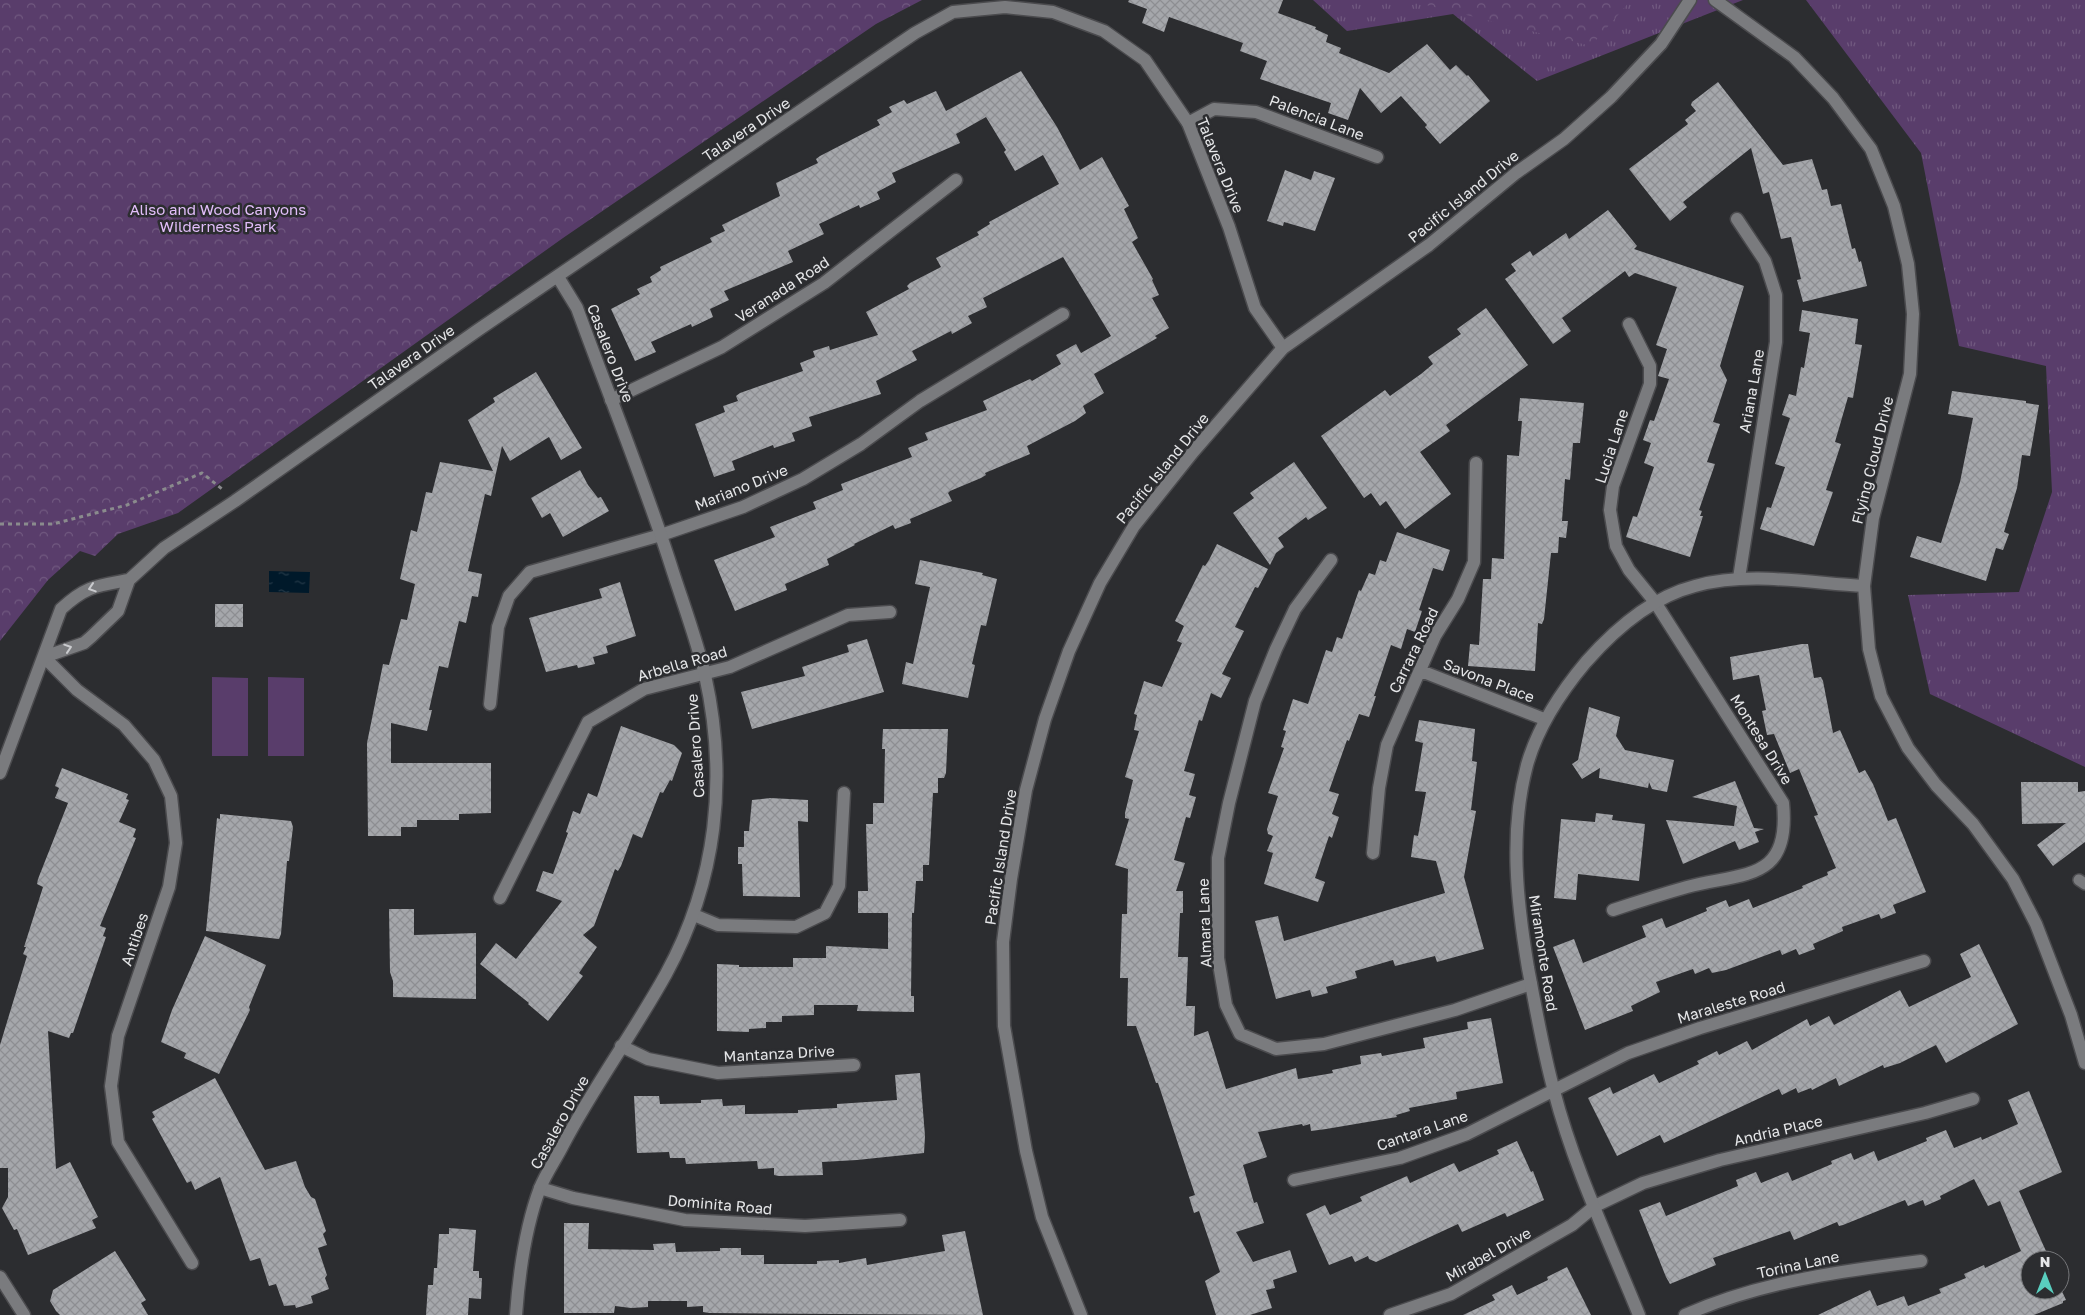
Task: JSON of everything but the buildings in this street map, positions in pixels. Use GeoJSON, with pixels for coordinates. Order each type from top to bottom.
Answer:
{"type":"FeatureCollection","features":[{"type":"Feature","properties":{"kind":"street","name":"Pacific Island Drive"},"geometry":{"type":"LineString","coordinates":[[1081,1315],[1042,1217],[1026,1152],[1004,1026],[1003,942],[1011,879],[1026,790],[1045,720],[1069,652],[1100,583],[1134,526],[1193,452],[1283,348],[1429,245],[1516,173],[1564,139],[1611,97],[1660,44],[1690,0]]}},
{"type":"Feature","properties":{"kind":"street","name":"Flying Cloud Drive"},"geometry":{"type":"LineString","coordinates":[[1715,0],[1794,57],[1833,98],[1871,149],[1894,206],[1908,264],[1913,314],[1910,374],[1873,518],[1864,586],[1869,649],[1881,696],[1908,748],[1936,785],[1973,824],[2013,879],[2036,924],[2070,1015],[2085,1063]]}},
{"type":"Feature","properties":{"kind":"street","name":"Talavera Drive"},"geometry":{"type":"LineString","coordinates":[[44,657],[84,643],[91,637],[118,611],[129,580],[164,548],[235,501],[478,330],[915,33],[953,12],[1006,7],[1053,12],[1104,31],[1145,60],[1188,122],[1229,227],[1256,308],[1283,348]]}},
{"type":"Feature","properties":{"kind":"street","name":"Palencia Lane"},"geometry":{"type":"LineString","coordinates":[[1188,122],[1214,109],[1256,112],[1378,157]]}},
{"type":"Feature","properties":{"kind":"street","name":"Veranada Road"},"geometry":{"type":"LineString","coordinates":[[611,400],[722,348],[824,283],[956,180]]}},
{"type":"Feature","properties":{"kind":"street","name":"Ariana Lane"},"geometry":{"type":"LineString","coordinates":[[1736,220],[1765,261],[1776,295],[1776,342],[1739,578]]}},
{"type":"Feature","properties":{"kind":"street","name":"Casalero Drive"},"geometry":{"type":"LineString","coordinates":[[516,1315],[518,1280],[540,1188],[576,1120],[666,973],[694,915],[709,863],[716,806],[715,752],[705,674],[661,536],[611,400],[577,308],[558,276]]}},
{"type":"Feature","properties":{"kind":"street","name":"Mariano Drive"},"geometry":{"type":"LineString","coordinates":[[490,704],[498,627],[509,596],[530,572],[661,536],[743,507],[803,479],[862,444],[920,400],[1063,314]]}},
{"type":"Feature","properties":{"kind":"street","name":"Lucia Lane"},"geometry":{"type":"LineString","coordinates":[[1629,324],[1650,366],[1650,384],[1613,486],[1610,510],[1616,546],[1629,570],[1655,602]]}},
{"type":"Feature","properties":{"kind":"street","name":"Carrara Road"},"geometry":{"type":"LineString","coordinates":[[1374,853],[1379,788],[1387,746],[1435,636],[1458,599],[1474,562],[1476,463]]}},
{"type":"Feature","properties":{"kind":"street","name":"Almara Lane"},"geometry":{"type":"LineString","coordinates":[[1332,560],[1295,609],[1276,649],[1255,701],[1229,803],[1218,858],[1218,958],[1226,1005],[1240,1034],[1276,1049],[1324,1044],[1455,1010],[1531,984]]}},
{"type":"Feature","properties":{"kind":"street","name":"Miramonte Road"},"geometry":{"type":"LineString","coordinates":[[1639,1315],[1572,1148],[1554,1091],[1531,984],[1518,910],[1516,853],[1518,806],[1527,764],[1544,720],[1571,680],[1602,643],[1655,602],[1694,586],[1739,578],[1864,586]]}},
{"type":"Feature","properties":{"kind":"street"},"geometry":{"type":"LineString","coordinates":[[0,772],[61,609],[80,592],[98,585],[129,580]]}},
{"type":"Feature","properties":{"kind":"street","name":"Montesa Drive"},"geometry":{"type":"LineString","coordinates":[[1613,910],[1688,887],[1742,878],[1763,868],[1778,851],[1785,827],[1783,803],[1655,602]]}},
{"type":"Feature","properties":{"kind":"street","name":"Arbella Road"},"geometry":{"type":"LineString","coordinates":[[500,898],[588,722],[644,689],[730,667],[848,615],[890,612]]}},
{"type":"Feature","properties":{"kind":"street","name":"Antibes"},"geometry":{"type":"LineString","coordinates":[[44,657],[77,690],[124,725],[154,760],[171,796],[176,843],[169,887],[118,1036],[111,1086],[118,1142],[192,1263]]}},
{"type":"Feature","properties":{"kind":"street","name":"Savona Place"},"geometry":{"type":"LineString","coordinates":[[1421,671],[1544,720]]}},
{"type":"Feature","properties":{"kind":"street"},"geometry":{"type":"LineString","coordinates":[[694,915],[718,925],[796,926],[825,913],[839,886],[844,793]]}},
{"type":"Feature","properties":{"kind":"street","name":"Maraleste Road"},"geometry":{"type":"LineString","coordinates":[[1554,1091],[1628,1053],[1700,1028],[1924,961]]}},
{"type":"Feature","properties":{"kind":"street","name":"Mantanza Drive"},"geometry":{"type":"LineString","coordinates":[[621,1046],[648,1059],[718,1073],[854,1065]]}},
{"type":"Feature","properties":{"kind":"street","name":"Cantara Lane"},"geometry":{"type":"LineString","coordinates":[[1294,1180],[1400,1158],[1467,1134],[1554,1091]]}},
{"type":"Feature","properties":{"kind":"street","name":"Andria Place"},"geometry":{"type":"LineString","coordinates":[[1595,1206],[1643,1183],[1720,1160],[1925,1113],[1973,1099]]}},
{"type":"Feature","properties":{"kind":"street","name":"Dominita Road"},"geometry":{"type":"LineString","coordinates":[[540,1188],[573,1198],[685,1220],[805,1226],[900,1220]]}},
{"type":"Feature","properties":{"kind":"street","name":"Mirabel Drive"},"geometry":{"type":"LineString","coordinates":[[1390,1315],[1451,1294],[1572,1225],[1595,1206]]}},
{"type":"Feature","properties":{"kind":"street","name":"Torina Lane"},"geometry":{"type":"LineString","coordinates":[[1684,1315],[1726,1299],[1797,1280],[1846,1270],[1921,1261]]}},
{"type":"Feature","properties":{"kind":"street"},"geometry":{"type":"LineString","coordinates":[[0,1277],[24,1315]]}},
{"type":"Feature","properties":{"kind":"path"},"geometry":{"type":"LineString","coordinates":[[0,524],[52,524],[127,505],[202,473],[235,501]]}},
{"type":"Feature","properties":{"kind":"green space","name":"Aliso and Wood Canyons Wilderness Park"},"geometry":{"type":"Polygon","coordinates":[[[0,0],[922,0],[876,24],[563,238],[178,513],[118,534],[95,556],[80,551],[48,580],[0,641],[0,0]]]}},
{"type":"Feature","properties":{"kind":"green space"},"geometry":{"type":"Polygon","coordinates":[[[1313,0],[1743,0],[1537,81],[1453,14],[1347,31],[1313,0]]]}},
{"type":"Feature","properties":{"kind":"green space"},"geometry":{"type":"Polygon","coordinates":[[[1406,0],[1631,0],[1591,46],[1406,0]]]}},
{"type":"Feature","properties":{"kind":"green space"},"geometry":{"type":"Polygon","coordinates":[[[1806,0],[2085,0],[2085,767],[1930,694],[1908,595],[2019,592],[2052,492],[2046,366],[1959,346],[1921,153],[1806,0]]]}},
{"type":"Feature","properties":{"kind":"green space"},"geometry":{"type":"Polygon","coordinates":[[[212,677],[248,678],[248,756],[212,756],[212,677]]]}},
{"type":"Feature","properties":{"kind":"green space"},"geometry":{"type":"Polygon","coordinates":[[[268,677],[304,678],[304,756],[268,756],[268,677]]]}},
{"type":"Feature","properties":{"kind":"water"},"geometry":{"type":"Polygon","coordinates":[[[269,571],[310,572],[309,593],[269,592],[269,571]]]}}]}
